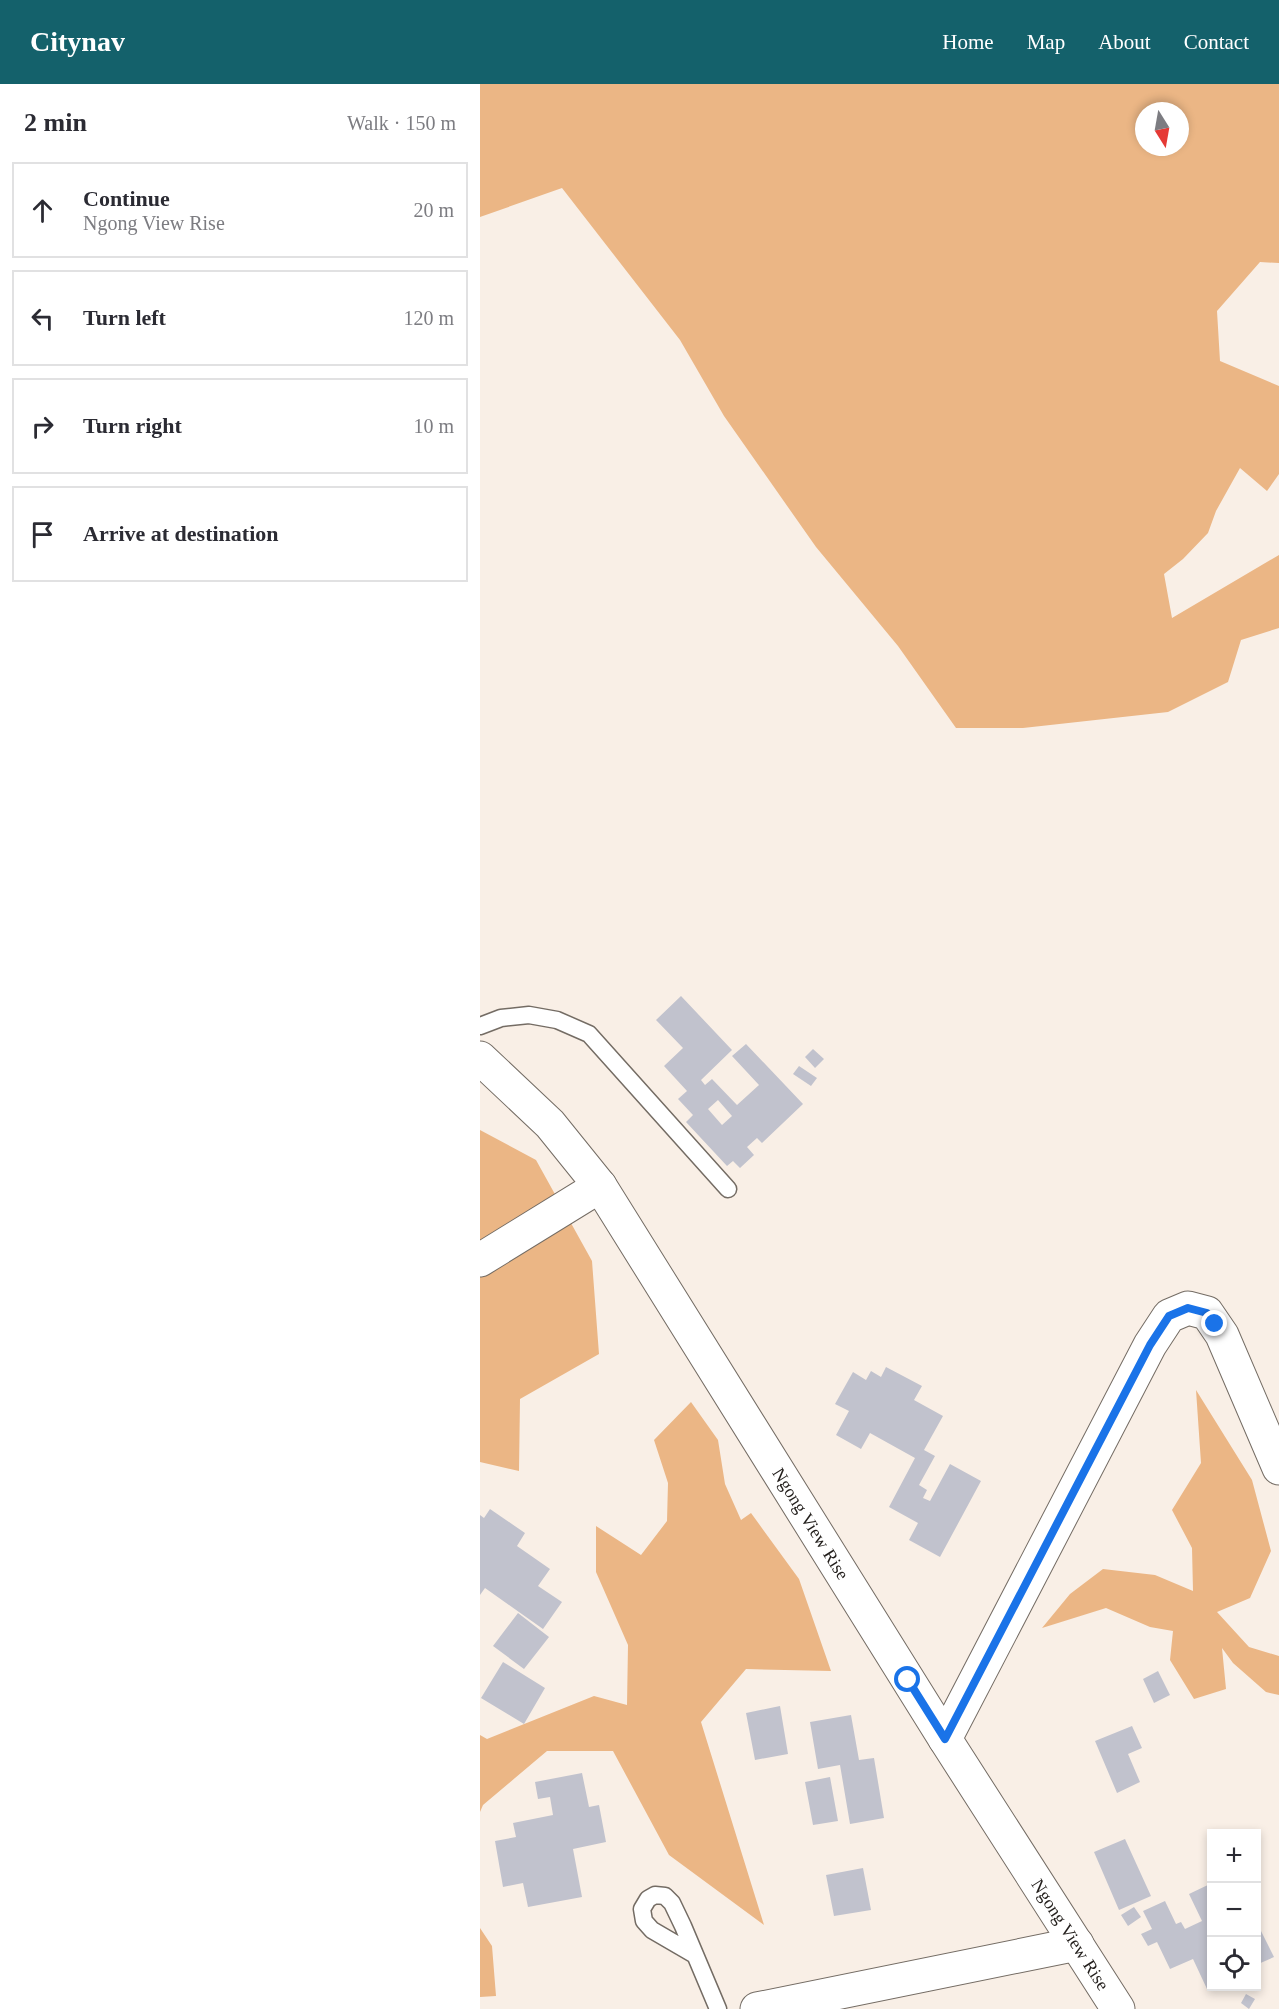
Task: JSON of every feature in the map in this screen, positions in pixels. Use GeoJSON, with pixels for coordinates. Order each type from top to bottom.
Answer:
{"type":"FeatureCollection","features":[{"type":"Feature","properties":{"kind":"street","name":"Ngong View Rise"},"geometry":{"type":"LineString","coordinates":[[480,1058],[550,1124],[600,1186],[945,1739],[1118,2009]]}},
{"type":"Feature","properties":{"kind":"street"},"geometry":{"type":"LineString","coordinates":[[480,1260],[600,1186]]}},
{"type":"Feature","properties":{"kind":"street"},"geometry":{"type":"LineString","coordinates":[[945,1739],[1150,1345],[1169,1316],[1188,1308],[1207,1313],[1222,1335],[1279,1468]]}},
{"type":"Feature","properties":{"kind":"street"},"geometry":{"type":"LineString","coordinates":[[757,2009],[1077,1944]]}},
{"type":"Feature","properties":{"kind":"lane"},"geometry":{"type":"LineString","coordinates":[[480,1026],[501,1018],[529,1015],[557,1020],[589,1034],[728,1189]]}},
{"type":"Feature","properties":{"kind":"lane"},"geometry":{"type":"LineString","coordinates":[[695,1955],[718,2009]]}},
{"type":"Feature","properties":{"kind":"shaded area"},"geometry":{"type":"Polygon","coordinates":[[[480,84],[1279,84],[1279,263],[1260,262],[1217,311],[1220,361],[1279,386],[1279,474],[1267,491],[1240,468],[1216,511],[1208,533],[1183,559],[1164,574],[1172,618],[1279,555],[1279,628],[1241,640],[1228,682],[1168,712],[1023,728],[956,728],[898,646],[816,547],[724,416],[680,340],[562,188],[480,217],[480,84]]]}},
{"type":"Feature","properties":{"kind":"shaded area"},"geometry":{"type":"Polygon","coordinates":[[[480,1130],[536,1160],[592,1261],[599,1354],[520,1399],[519,1471],[480,1462],[480,1130]]]}},
{"type":"Feature","properties":{"kind":"shaded area"},"geometry":{"type":"Polygon","coordinates":[[[1196,1390],[1252,1480],[1271,1551],[1250,1598],[1217,1612],[1249,1647],[1279,1656],[1279,1695],[1266,1692],[1233,1663],[1222,1648],[1226,1689],[1194,1699],[1170,1660],[1173,1631],[1150,1627],[1106,1608],[1042,1628],[1070,1594],[1103,1569],[1155,1575],[1193,1591],[1192,1548],[1172,1510],[1201,1463],[1196,1390]]]}},
{"type":"Feature","properties":{"kind":"shaded area"},"geometry":{"type":"Polygon","coordinates":[[[691,1402],[718,1440],[725,1484],[741,1520],[751,1513],[799,1579],[831,1671],[746,1669],[701,1722],[764,1925],[669,1855],[613,1751],[547,1751],[483,1805],[480,1812],[480,1735],[487,1739],[594,1696],[627,1705],[628,1645],[596,1572],[596,1526],[641,1555],[667,1521],[668,1483],[654,1440],[691,1402]]]}},
{"type":"Feature","properties":{"kind":"shaded area"},"geometry":{"type":"Polygon","coordinates":[[[480,1928],[492,1946],[496,1996],[480,1997],[480,1928]]]}},
{"type":"Feature","properties":{"kind":"building"},"geometry":{"type":"Polygon","coordinates":[[[681,996],[732,1050],[701,1080],[705,1085],[712,1079],[737,1105],[759,1085],[732,1056],[746,1044],[803,1104],[762,1143],[757,1138],[747,1147],[754,1155],[740,1168],[733,1161],[727,1166],[686,1122],[693,1115],[678,1099],[687,1091],[664,1066],[683,1048],[656,1020],[681,996]],[[718,1100],[708,1109],[722,1125],[732,1116],[718,1100]]]}},
{"type":"Feature","properties":{"kind":"building"},"geometry":{"type":"Polygon","coordinates":[[[813,1049],[824,1059],[815,1068],[805,1057],[813,1049]]]}},
{"type":"Feature","properties":{"kind":"building"},"geometry":{"type":"Polygon","coordinates":[[[799,1066],[817,1078],[811,1086],[793,1074],[799,1066]]]}},
{"type":"Feature","properties":{"kind":"building"},"geometry":{"type":"Polygon","coordinates":[[[886,1367],[922,1386],[914,1400],[943,1416],[924,1450],[935,1456],[919,1485],[927,1490],[923,1498],[930,1501],[950,1464],[981,1481],[940,1557],[909,1540],[918,1523],[889,1507],[915,1458],[870,1433],[861,1449],[836,1435],[849,1411],[835,1404],[853,1372],[866,1380],[871,1371],[881,1377],[886,1367]]]}},
{"type":"Feature","properties":{"kind":"building"},"geometry":{"type":"Polygon","coordinates":[[[490,1509],[525,1533],[517,1546],[550,1569],[538,1586],[562,1602],[543,1629],[485,1588],[480,1595],[480,1515],[484,1518],[490,1509]]]}},
{"type":"Feature","properties":{"kind":"building"},"geometry":{"type":"Polygon","coordinates":[[[518,1613],[549,1637],[524,1669],[493,1646],[518,1613]]]}},
{"type":"Feature","properties":{"kind":"building"},"geometry":{"type":"Polygon","coordinates":[[[503,1662],[545,1688],[524,1724],[481,1698],[503,1662]]]}},
{"type":"Feature","properties":{"kind":"building"},"geometry":{"type":"Polygon","coordinates":[[[1158,1671],[1170,1695],[1154,1703],[1143,1679],[1158,1671]]]}},
{"type":"Feature","properties":{"kind":"building"},"geometry":{"type":"Polygon","coordinates":[[[780,1706],[788,1754],[755,1760],[746,1713],[780,1706]]]}},
{"type":"Feature","properties":{"kind":"building"},"geometry":{"type":"Polygon","coordinates":[[[851,1715],[859,1760],[874,1758],[884,1818],[850,1824],[840,1765],[818,1769],[810,1722],[851,1715]]]}},
{"type":"Feature","properties":{"kind":"building"},"geometry":{"type":"Polygon","coordinates":[[[1132,1726],[1142,1748],[1128,1754],[1140,1782],[1117,1793],[1095,1741],[1132,1726]]]}},
{"type":"Feature","properties":{"kind":"building"},"geometry":{"type":"Polygon","coordinates":[[[582,1773],[589,1807],[599,1805],[606,1842],[573,1849],[582,1897],[528,1907],[523,1883],[503,1887],[495,1841],[516,1837],[513,1823],[553,1815],[550,1797],[538,1799],[535,1782],[582,1773]]]}},
{"type":"Feature","properties":{"kind":"building"},"geometry":{"type":"Polygon","coordinates":[[[830,1777],[838,1821],[813,1825],[805,1782],[830,1777]]]}},
{"type":"Feature","properties":{"kind":"building"},"geometry":{"type":"Polygon","coordinates":[[[1125,1839],[1151,1896],[1119,1910],[1094,1852],[1125,1839]]]}},
{"type":"Feature","properties":{"kind":"building"},"geometry":{"type":"Polygon","coordinates":[[[863,1868],[871,1910],[834,1916],[826,1875],[863,1868]]]}},
{"type":"Feature","properties":{"kind":"building"},"geometry":{"type":"Polygon","coordinates":[[[1207,1885],[1207,1989],[1193,1959],[1170,1969],[1157,1942],[1148,1946],[1141,1934],[1152,1929],[1143,1911],[1165,1901],[1176,1924],[1181,1922],[1185,1929],[1202,1921],[1189,1894],[1207,1885]]]}},
{"type":"Feature","properties":{"kind":"building"},"geometry":{"type":"Polygon","coordinates":[[[1134,1907],[1141,1917],[1128,1926],[1121,1915],[1134,1907]]]}},
{"type":"Feature","properties":{"kind":"building"},"geometry":{"type":"Polygon","coordinates":[[[1261,1931],[1274,1957],[1261,1963],[1261,1931]]]}},
{"type":"Feature","properties":{"kind":"building"},"geometry":{"type":"Polygon","coordinates":[[[1246,1994],[1255,1999],[1249,2009],[1241,2003],[1246,1994]]]}},
{"type":"Feature","properties":{"kind":"route"},"geometry":{"type":"LineString","coordinates":[[908,1680],[945,1739],[1150,1345],[1169,1316],[1188,1308],[1207,1313],[1215,1324]]}}]}
